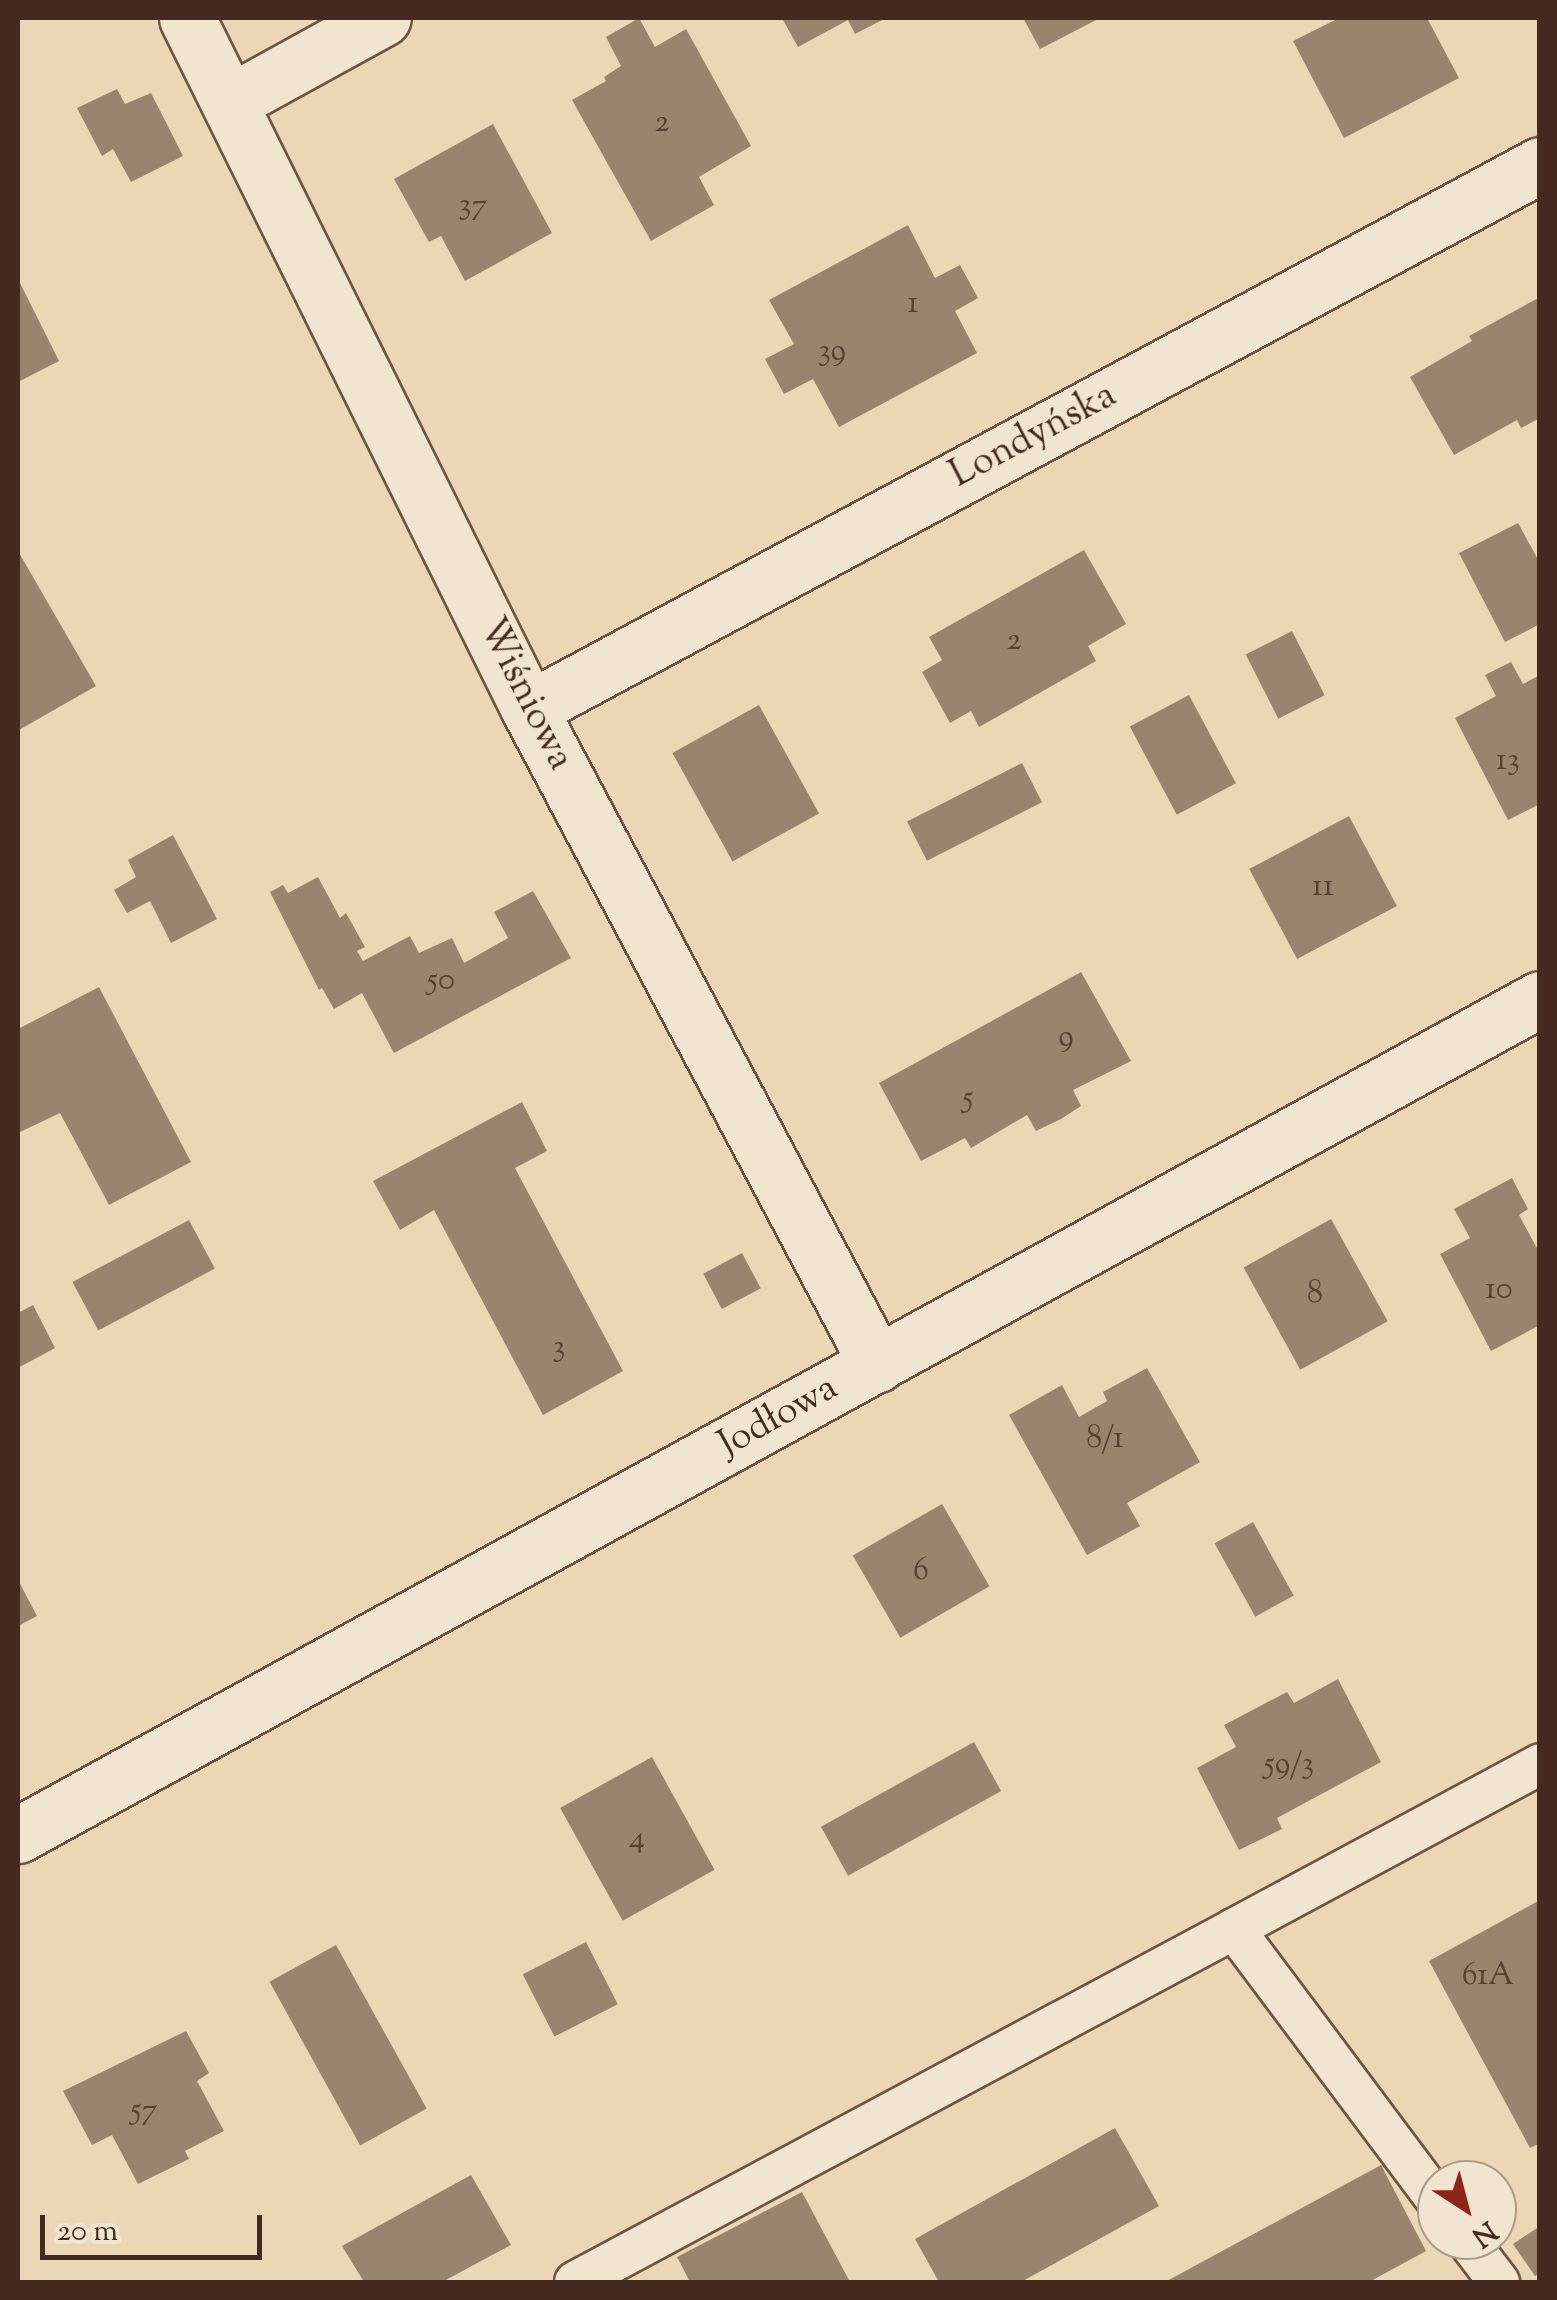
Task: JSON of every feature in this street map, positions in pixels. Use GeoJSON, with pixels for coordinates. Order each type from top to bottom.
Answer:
{"type":"FeatureCollection","features":[{"type":"Feature","properties":{"kind":"street","name":"Wiśniowa"},"geometry":{"type":"LineString","coordinates":[[188,18],[529,709],[877,1364]]}},
{"type":"Feature","properties":{"kind":"street"},"geometry":{"type":"LineString","coordinates":[[232,101],[382,18]]}},
{"type":"Feature","properties":{"kind":"street","name":"Londyńska"},"geometry":{"type":"LineString","coordinates":[[529,709],[1540,165]]}},
{"type":"Feature","properties":{"kind":"street","name":"Jodłowa"},"geometry":{"type":"LineString","coordinates":[[18,1835],[1540,1000]]}},
{"type":"Feature","properties":{"kind":"lane"},"geometry":{"type":"LineString","coordinates":[[576,2282],[1540,1764]]}},
{"type":"Feature","properties":{"kind":"lane"},"geometry":{"type":"LineString","coordinates":[[1234,1929],[1417,2173]]}},
{"type":"Feature","properties":{"kind":"lane"},"geometry":{"type":"LineString","coordinates":[[1482,2260],[1499,2282]]}},
{"type":"Feature","properties":{"kind":"building"},"geometry":{"type":"Polygon","coordinates":[[[639,18],[655,47],[686,29],[751,146],[699,177],[714,205],[651,241],[572,100],[606,81],[604,77],[621,66],[606,37],[639,18]]]}},
{"type":"Feature","properties":{"kind":"building"},"geometry":{"type":"Polygon","coordinates":[[[782,18],[886,18],[855,34],[848,20],[798,47],[782,18]]]}},
{"type":"Feature","properties":{"kind":"building"},"geometry":{"type":"Polygon","coordinates":[[[1023,18],[1100,18],[1040,49],[1023,18]]]}},
{"type":"Feature","properties":{"kind":"building"},"geometry":{"type":"Polygon","coordinates":[[[1339,18],[1427,18],[1459,78],[1344,138],[1293,41],[1339,18]]]}},
{"type":"Feature","properties":{"kind":"building"},"geometry":{"type":"Polygon","coordinates":[[[117,89],[125,104],[151,93],[183,156],[131,182],[113,149],[102,156],[77,108],[117,89]]]}},
{"type":"Feature","properties":{"kind":"building"},"geometry":{"type":"Polygon","coordinates":[[[493,124],[552,233],[465,281],[441,236],[429,242],[394,179],[493,124]]]}},
{"type":"Feature","properties":{"kind":"building"},"geometry":{"type":"Polygon","coordinates":[[[908,225],[935,278],[960,265],[978,298],[955,311],[977,353],[839,427],[813,379],[784,394],[765,359],[794,344],[769,300],[908,225]]]}},
{"type":"Feature","properties":{"kind":"building"},"geometry":{"type":"Polygon","coordinates":[[[18,279],[59,361],[18,382],[18,279]]]}},
{"type":"Feature","properties":{"kind":"building"},"geometry":{"type":"Polygon","coordinates":[[[1540,297],[1540,418],[1521,428],[1517,420],[1454,455],[1410,377],[1472,341],[1469,336],[1540,297]]]}},
{"type":"Feature","properties":{"kind":"building"},"geometry":{"type":"Polygon","coordinates":[[[1518,523],[1540,563],[1540,624],[1505,642],[1459,553],[1518,523]]]}},
{"type":"Feature","properties":{"kind":"building"},"geometry":{"type":"Polygon","coordinates":[[[1084,550],[1126,624],[1088,646],[1096,661],[979,727],[971,711],[950,723],[922,672],[942,660],[929,637],[1084,550]]]}},
{"type":"Feature","properties":{"kind":"building"},"geometry":{"type":"Polygon","coordinates":[[[18,551],[96,686],[19,730],[18,727],[18,551]]]}},
{"type":"Feature","properties":{"kind":"building"},"geometry":{"type":"Polygon","coordinates":[[[1292,631],[1325,695],[1278,719],[1246,655],[1292,631]]]}},
{"type":"Feature","properties":{"kind":"building"},"geometry":{"type":"Polygon","coordinates":[[[1511,662],[1523,684],[1540,675],[1540,804],[1508,820],[1455,718],[1496,696],[1485,675],[1511,662]]]}},
{"type":"Feature","properties":{"kind":"building"},"geometry":{"type":"Polygon","coordinates":[[[1189,695],[1236,783],[1177,815],[1130,726],[1189,695]]]}},
{"type":"Feature","properties":{"kind":"building"},"geometry":{"type":"Polygon","coordinates":[[[759,705],[819,813],[733,861],[672,753],[759,705]]]}},
{"type":"Feature","properties":{"kind":"building"},"geometry":{"type":"Polygon","coordinates":[[[1022,763],[1042,802],[927,861],[907,822],[1022,763]]]}},
{"type":"Feature","properties":{"kind":"building"},"geometry":{"type":"Polygon","coordinates":[[[1349,816],[1397,906],[1297,959],[1249,869],[1349,816]]]}},
{"type":"Feature","properties":{"kind":"building"},"geometry":{"type":"Polygon","coordinates":[[[173,835],[217,919],[171,943],[150,901],[127,913],[114,890],[136,877],[128,860],[173,835]]]}},
{"type":"Feature","properties":{"kind":"building"},"geometry":{"type":"Polygon","coordinates":[[[318,877],[340,918],[346,913],[365,947],[357,951],[363,961],[410,936],[419,953],[452,938],[464,963],[508,938],[494,912],[533,891],[571,958],[394,1053],[362,993],[334,1009],[322,988],[319,990],[270,892],[283,885],[288,893],[318,877]]]}},
{"type":"Feature","properties":{"kind":"building"},"geometry":{"type":"Polygon","coordinates":[[[1081,972],[1131,1061],[1073,1090],[1081,1106],[1036,1131],[1027,1115],[971,1148],[965,1138],[921,1161],[879,1083],[1081,972]]]}},
{"type":"Feature","properties":{"kind":"building"},"geometry":{"type":"Polygon","coordinates":[[[99,987],[191,1162],[109,1205],[60,1113],[18,1133],[18,1029],[99,987]]]}},
{"type":"Feature","properties":{"kind":"building"},"geometry":{"type":"Polygon","coordinates":[[[522,1102],[547,1151],[515,1168],[623,1371],[543,1415],[434,1210],[400,1230],[373,1181],[522,1102]]]}},
{"type":"Feature","properties":{"kind":"building"},"geometry":{"type":"Polygon","coordinates":[[[1512,1178],[1528,1209],[1519,1215],[1540,1254],[1540,1325],[1491,1351],[1440,1254],[1470,1238],[1454,1209],[1512,1178]]]}},
{"type":"Feature","properties":{"kind":"building"},"geometry":{"type":"Polygon","coordinates":[[[1331,1219],[1388,1321],[1300,1370],[1244,1267],[1331,1219]]]}},
{"type":"Feature","properties":{"kind":"building"},"geometry":{"type":"Polygon","coordinates":[[[189,1220],[215,1269],[98,1331],[72,1282],[189,1220]]]}},
{"type":"Feature","properties":{"kind":"building"},"geometry":{"type":"Polygon","coordinates":[[[742,1253],[761,1288],[722,1309],[703,1274],[742,1253]]]}},
{"type":"Feature","properties":{"kind":"building"},"geometry":{"type":"Polygon","coordinates":[[[33,1305],[55,1348],[18,1368],[18,1313],[33,1305]]]}},
{"type":"Feature","properties":{"kind":"building"},"geometry":{"type":"Polygon","coordinates":[[[1147,1368],[1200,1462],[1127,1503],[1140,1526],[1087,1555],[1009,1415],[1062,1385],[1079,1417],[1107,1401],[1103,1392],[1147,1368]]]}},
{"type":"Feature","properties":{"kind":"building"},"geometry":{"type":"Polygon","coordinates":[[[942,1504],[989,1586],[900,1638],[853,1556],[942,1504]]]}},
{"type":"Feature","properties":{"kind":"building"},"geometry":{"type":"Polygon","coordinates":[[[1253,1522],[1294,1595],[1255,1617],[1215,1543],[1253,1522]]]}},
{"type":"Feature","properties":{"kind":"building"},"geometry":{"type":"Polygon","coordinates":[[[18,1580],[37,1616],[18,1626],[18,1580]]]}},
{"type":"Feature","properties":{"kind":"building"},"geometry":{"type":"Polygon","coordinates":[[[1338,1679],[1381,1762],[1277,1818],[1282,1829],[1239,1850],[1197,1768],[1236,1747],[1224,1725],[1287,1692],[1294,1703],[1338,1679]]]}},
{"type":"Feature","properties":{"kind":"building"},"geometry":{"type":"Polygon","coordinates":[[[974,1742],[1001,1791],[848,1876],[821,1827],[974,1742]]]}},
{"type":"Feature","properties":{"kind":"building"},"geometry":{"type":"Polygon","coordinates":[[[652,1757],[715,1870],[623,1921],[560,1808],[652,1757]]]}},
{"type":"Feature","properties":{"kind":"building"},"geometry":{"type":"Polygon","coordinates":[[[1540,1900],[1540,2143],[1530,2148],[1429,1961],[1540,1900]]]}},
{"type":"Feature","properties":{"kind":"building"},"geometry":{"type":"Polygon","coordinates":[[[586,1942],[618,2004],[555,2037],[523,1974],[586,1942]]]}},
{"type":"Feature","properties":{"kind":"building"},"geometry":{"type":"Polygon","coordinates":[[[336,1945],[427,2109],[360,2145],[270,1982],[336,1945]]]}},
{"type":"Feature","properties":{"kind":"building"},"geometry":{"type":"Polygon","coordinates":[[[186,2031],[209,2073],[197,2081],[224,2131],[185,2151],[189,2159],[138,2184],[112,2135],[92,2145],[63,2091],[186,2031]]]}},
{"type":"Feature","properties":{"kind":"building"},"geometry":{"type":"Polygon","coordinates":[[[1115,2128],[1159,2206],[1021,2282],[939,2282],[915,2239],[1115,2128]]]}},
{"type":"Feature","properties":{"kind":"building"},"geometry":{"type":"Polygon","coordinates":[[[1381,2165],[1417,2234],[1417,2256],[1369,2282],[1165,2282],[1381,2165]]]}},
{"type":"Feature","properties":{"kind":"building"},"geometry":{"type":"Polygon","coordinates":[[[471,2175],[511,2245],[442,2282],[364,2282],[342,2246],[471,2175]]]}},
{"type":"Feature","properties":{"kind":"building"},"geometry":{"type":"Polygon","coordinates":[[[802,2192],[850,2282],[690,2282],[677,2257],[802,2192]]]}},
{"type":"Feature","properties":{"kind":"building"},"geometry":{"type":"Polygon","coordinates":[[[1540,2226],[1540,2273],[1535,2276],[1517,2250],[1517,2241],[1540,2226]]]}}]}
